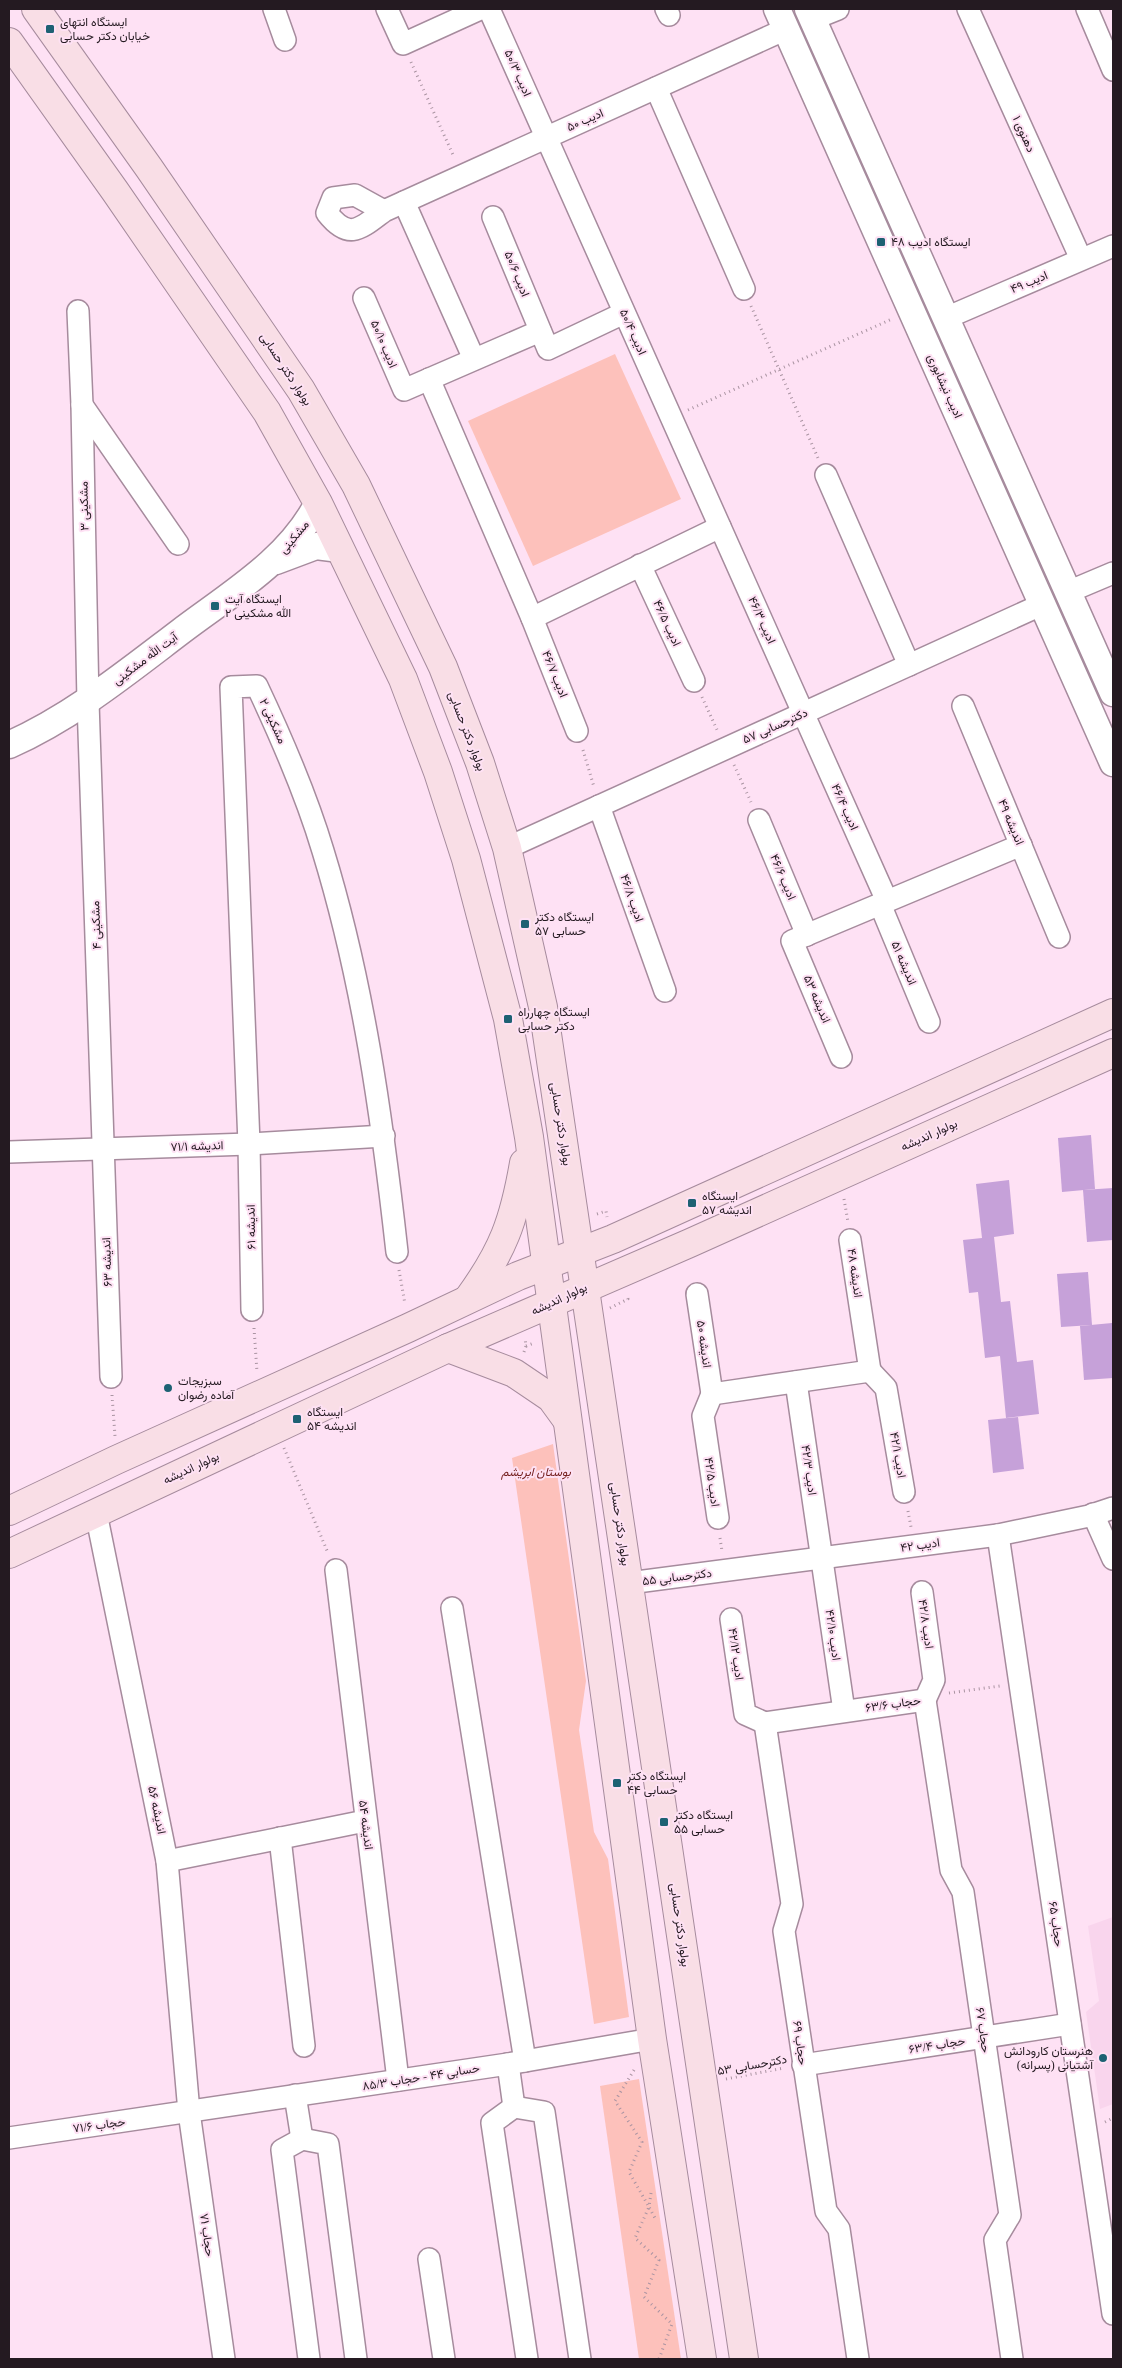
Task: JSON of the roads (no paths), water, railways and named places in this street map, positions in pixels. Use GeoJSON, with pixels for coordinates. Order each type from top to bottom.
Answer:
{"type":"FeatureCollection","features":[{"type":"Feature","properties":{"kind":"main road","name":"بولوار دکتر حسابی"},"geometry":{"type":"LineString","coordinates":[[36,9],[154,176],[301,390],[356,484],[443,666],[480,763],[508,848],[543,1007],[586,1286],[744,2359]]}},
{"type":"Feature","properties":{"kind":"main road"},"geometry":{"type":"LineString","coordinates":[[9,42],[115,191],[267,412],[318,503],[403,679],[444,789],[466,859],[508,1019],[529,1137],[652,2040],[702,2359]]}},
{"type":"Feature","properties":{"kind":"main road"},"geometry":{"type":"LineString","coordinates":[[9,1511],[468,1299],[666,1215],[1113,1013]]}},
{"type":"Feature","properties":{"kind":"main road","name":"بولوار اندیشه"},"geometry":{"type":"LineString","coordinates":[[9,1554],[448,1348],[586,1286],[690,1243],[1113,1053]]}},
{"type":"Feature","properties":{"kind":"main road"},"geometry":{"type":"LineString","coordinates":[[468,1299],[487,1274],[505,1240],[517,1202],[529,1137]]}},
{"type":"Feature","properties":{"kind":"main road"},"geometry":{"type":"LineString","coordinates":[[448,1348],[514,1373],[551,1398],[567,1420]]}},
{"type":"Feature","properties":{"kind":"street"},"geometry":{"type":"LineString","coordinates":[[274,9],[285,40]]}},
{"type":"Feature","properties":{"kind":"street"},"geometry":{"type":"LineString","coordinates":[[387,9],[403,44],[480,9]]}},
{"type":"Feature","properties":{"kind":"street","name":"ادیب ۵۰/۳"},"geometry":{"type":"LineString","coordinates":[[489,9],[546,138]]}},
{"type":"Feature","properties":{"kind":"street"},"geometry":{"type":"LineString","coordinates":[[838,9],[810,14],[1113,693]]}},
{"type":"Feature","properties":{"kind":"street","name":"دهنوی ۱"},"geometry":{"type":"LineString","coordinates":[[968,9],[1081,260]]}},
{"type":"Feature","properties":{"kind":"street"},"geometry":{"type":"LineString","coordinates":[[1086,9],[1113,70]]}},
{"type":"Feature","properties":{"kind":"street","name":"ادیب ۵۰"},"geometry":{"type":"LineString","coordinates":[[384,211],[656,88],[782,19]]}},
{"type":"Feature","properties":{"kind":"street","name":"ادیب نیشابوری"},"geometry":{"type":"LineString","coordinates":[[782,19],[1113,763]]}},
{"type":"Feature","properties":{"kind":"street"},"geometry":{"type":"LineString","coordinates":[[656,88],[744,289]]}},
{"type":"Feature","properties":{"kind":"street","name":"ادیب ۵۰/۴"},"geometry":{"type":"LineString","coordinates":[[546,138],[720,527]]}},
{"type":"Feature","properties":{"kind":"street"},"geometry":{"type":"LineString","coordinates":[[856,185],[882,175]]}},
{"type":"Feature","properties":{"kind":"street"},"geometry":{"type":"LineString","coordinates":[[404,202],[474,358]]}},
{"type":"Feature","properties":{"kind":"street","name":"ادیب ۵۰/۶"},"geometry":{"type":"LineString","coordinates":[[494,217],[548,349],[624,313]]}},
{"type":"Feature","properties":{"kind":"street","name":"ادیب ۴۹"},"geometry":{"type":"LineString","coordinates":[[946,318],[1113,246]]}},
{"type":"Feature","properties":{"kind":"street","name":"ادیب ۵۰/۱۰"},"geometry":{"type":"LineString","coordinates":[[364,298],[404,390],[429,379]]}},
{"type":"Feature","properties":{"kind":"street","name":"مشکینی ۳"},"geometry":{"type":"LineString","coordinates":[[78,311],[82,405],[88,702]]}},
{"type":"Feature","properties":{"kind":"street"},"geometry":{"type":"LineString","coordinates":[[429,379],[540,331]]}},
{"type":"Feature","properties":{"kind":"street","name":"ادیب ۴۶/۷"},"geometry":{"type":"LineString","coordinates":[[429,379],[532,618],[577,730]]}},
{"type":"Feature","properties":{"kind":"street"},"geometry":{"type":"LineString","coordinates":[[82,405],[178,544]]}},
{"type":"Feature","properties":{"kind":"street"},"geometry":{"type":"LineString","coordinates":[[826,475],[909,665]]}},
{"type":"Feature","properties":{"kind":"street","name":"مشکینی"},"geometry":{"type":"LineString","coordinates":[[273,562],[308,523],[318,503]]}},
{"type":"Feature","properties":{"kind":"street"},"geometry":{"type":"LineString","coordinates":[[532,618],[720,527]]}},
{"type":"Feature","properties":{"kind":"street","name":"ادیب ۴۶/۳"},"geometry":{"type":"LineString","coordinates":[[720,527],[803,713]]}},
{"type":"Feature","properties":{"kind":"street","name":"مشکینی"},"geometry":{"type":"LineString","coordinates":[[273,562],[316,546],[340,549]]}},
{"type":"Feature","properties":{"kind":"street","name":"آیت الله مشکینی"},"geometry":{"type":"LineString","coordinates":[[9,745],[88,702],[273,562]]}},
{"type":"Feature","properties":{"kind":"street","name":"ادیب ۴۶/۵"},"geometry":{"type":"LineString","coordinates":[[640,565],[694,681]]}},
{"type":"Feature","properties":{"kind":"street"},"geometry":{"type":"LineString","coordinates":[[1068,592],[1113,573]]}},
{"type":"Feature","properties":{"kind":"street","name":"دکترحسابی ۵۷"},"geometry":{"type":"LineString","coordinates":[[508,848],[1043,604]]}},
{"type":"Feature","properties":{"kind":"street","name":"مشکینی ۲"},"geometry":{"type":"LineString","coordinates":[[249,1144],[231,687],[257,686],[288,752],[323,850],[354,970],[384,1136]]}},
{"type":"Feature","properties":{"kind":"street","name":"مشکینی ۴"},"geometry":{"type":"LineString","coordinates":[[88,702],[104,1148]]}},
{"type":"Feature","properties":{"kind":"street","name":"اندیشه ۴۹"},"geometry":{"type":"LineString","coordinates":[[963,706],[1059,937]]}},
{"type":"Feature","properties":{"kind":"street","name":"ادیب ۴۶/۴"},"geometry":{"type":"LineString","coordinates":[[803,713],[884,903]]}},
{"type":"Feature","properties":{"kind":"street","name":"ادیب ۴۶/۸"},"geometry":{"type":"LineString","coordinates":[[599,806],[665,991]]}},
{"type":"Feature","properties":{"kind":"street","name":"ادیب ۴۶/۶"},"geometry":{"type":"LineString","coordinates":[[759,820],[800,938]]}},
{"type":"Feature","properties":{"kind":"street"},"geometry":{"type":"LineString","coordinates":[[800,938],[1021,845]]}},
{"type":"Feature","properties":{"kind":"street","name":"اندیشه ۵۱"},"geometry":{"type":"LineString","coordinates":[[884,903],[929,1022]]}},
{"type":"Feature","properties":{"kind":"street","name":"اندیشه ۵۳"},"geometry":{"type":"LineString","coordinates":[[800,938],[841,1058]]}},
{"type":"Feature","properties":{"kind":"street"},"geometry":{"type":"LineString","coordinates":[[384,1136],[396,1252]]}},
{"type":"Feature","properties":{"kind":"street","name":"اندیشه ۷۱/۱"},"geometry":{"type":"LineString","coordinates":[[9,1152],[249,1144],[384,1136]]}},
{"type":"Feature","properties":{"kind":"street","name":"اندیشه ۶۱"},"geometry":{"type":"LineString","coordinates":[[249,1144],[252,1310]]}},
{"type":"Feature","properties":{"kind":"street","name":"اندیشه ۶۳"},"geometry":{"type":"LineString","coordinates":[[104,1148],[111,1376]]}},
{"type":"Feature","properties":{"kind":"street","name":"اندیشه ۴۸"},"geometry":{"type":"LineString","coordinates":[[850,1240],[870,1371]]}},
{"type":"Feature","properties":{"kind":"street","name":"اندیشه ۵۰"},"geometry":{"type":"LineString","coordinates":[[697,1294],[712,1394]]}},
{"type":"Feature","properties":{"kind":"street"},"geometry":{"type":"LineString","coordinates":[[712,1394],[870,1371]]}},
{"type":"Feature","properties":{"kind":"street","name":"ادیب ۴۲/۱"},"geometry":{"type":"LineString","coordinates":[[870,1371],[886,1388],[904,1492]]}},
{"type":"Feature","properties":{"kind":"street","name":"ادیب ۴۲/۳"},"geometry":{"type":"LineString","coordinates":[[796,1382],[822,1558]]}},
{"type":"Feature","properties":{"kind":"street","name":"ادیب ۴۲/۵"},"geometry":{"type":"LineString","coordinates":[[712,1394],[703,1416],[718,1518]]}},
{"type":"Feature","properties":{"kind":"street"},"geometry":{"type":"LineString","coordinates":[[1103,1511],[1113,1560]]}},
{"type":"Feature","properties":{"kind":"street","name":"ادیب ۴۲"},"geometry":{"type":"LineString","coordinates":[[725,1571],[998,1535],[1103,1511]]}},
{"type":"Feature","properties":{"kind":"street","name":"اندیشه ۵۶"},"geometry":{"type":"LineString","coordinates":[[96,1513],[167,1861],[189,2112]]}},
{"type":"Feature","properties":{"kind":"street","name":"حجاب ۶۵"},"geometry":{"type":"LineString","coordinates":[[998,1535],[1113,2314]]}},
{"type":"Feature","properties":{"kind":"street","name":"ادیب ۴۲/۱۰"},"geometry":{"type":"LineString","coordinates":[[822,1558],[844,1711]]}},
{"type":"Feature","properties":{"kind":"street","name":"اندیشه ۵۴"},"geometry":{"type":"LineString","coordinates":[[336,1570],[365,1821],[398,2080]]}},
{"type":"Feature","properties":{"kind":"street","name":"دکترحسابی ۵۵"},"geometry":{"type":"LineString","coordinates":[[629,1583],[725,1571]]}},
{"type":"Feature","properties":{"kind":"street","name":"ادیب ۴۲/۸"},"geometry":{"type":"LineString","coordinates":[[922,1592],[934,1680],[925,1700]]}},
{"type":"Feature","properties":{"kind":"street"},"geometry":{"type":"LineString","coordinates":[[452,1608],[516,2062],[514,2107]]}},
{"type":"Feature","properties":{"kind":"street","name":"ادیب ۴۲/۱۲"},"geometry":{"type":"LineString","coordinates":[[731,1619],[745,1714],[765,1723]]}},
{"type":"Feature","properties":{"kind":"street","name":"حجاب ۶۳/۶"},"geometry":{"type":"LineString","coordinates":[[765,1723],[925,1700]]}},
{"type":"Feature","properties":{"kind":"street","name":"حجاب ۶۷"},"geometry":{"type":"LineString","coordinates":[[925,1700],[951,1870],[963,1892],[1010,2215],[995,2240],[1012,2359]]}},
{"type":"Feature","properties":{"kind":"street","name":"حجاب ۶۹"},"geometry":{"type":"LineString","coordinates":[[765,1723],[792,1904],[784,1931],[826,2211],[839,2229],[858,2359]]}},
{"type":"Feature","properties":{"kind":"street"},"geometry":{"type":"LineString","coordinates":[[167,1861],[365,1821]]}},
{"type":"Feature","properties":{"kind":"street"},"geometry":{"type":"LineString","coordinates":[[280,1838],[304,2046]]}},
{"type":"Feature","properties":{"kind":"street","name":"حجاب ۶۳/۴"},"geometry":{"type":"LineString","coordinates":[[804,2065],[1070,2024]]}},
{"type":"Feature","properties":{"kind":"street","name":"حسابی ۴۴ - حجاب ۸۵/۳"},"geometry":{"type":"LineString","coordinates":[[189,2112],[652,2040]]}},
{"type":"Feature","properties":{"kind":"street"},"geometry":{"type":"LineString","coordinates":[[295,2095],[302,2139]]}},
{"type":"Feature","properties":{"kind":"street"},"geometry":{"type":"LineString","coordinates":[[527,2359],[492,2123],[514,2107],[544,2112],[580,2359]]}},
{"type":"Feature","properties":{"kind":"street","name":"حجاب ۷۱/۶"},"geometry":{"type":"LineString","coordinates":[[9,2138],[189,2112]]}},
{"type":"Feature","properties":{"kind":"street","name":"حجاب ۷۱"},"geometry":{"type":"LineString","coordinates":[[189,2112],[224,2359]]}},
{"type":"Feature","properties":{"kind":"street"},"geometry":{"type":"LineString","coordinates":[[309,2359],[282,2150],[302,2139],[328,2144],[356,2359]]}},
{"type":"Feature","properties":{"kind":"street"},"geometry":{"type":"LineString","coordinates":[[429,2259],[444,2359]]}},
{"type":"Feature","properties":{"kind":"place","name":"ایستگاه انتهای خیابان دکتر حسابی"},"geometry":{"type":"Point","coordinates":[50,29]}},
{"type":"Feature","properties":{"kind":"place","name":"ایستگاه ادیب ۴۸"},"geometry":{"type":"Point","coordinates":[881,242]}},
{"type":"Feature","properties":{"kind":"place","name":"ایستگاه آیت الله مشکینی ۲"},"geometry":{"type":"Point","coordinates":[215,606]}},
{"type":"Feature","properties":{"kind":"place","name":"ایستگاه دکتر حسابی ۵۷"},"geometry":{"type":"Point","coordinates":[525,924]}},
{"type":"Feature","properties":{"kind":"place","name":"ایستگاه چهارراه دکتر حسابی"},"geometry":{"type":"Point","coordinates":[508,1019]}},
{"type":"Feature","properties":{"kind":"place","name":"ایستگاه اندیشه ۵۷"},"geometry":{"type":"Point","coordinates":[692,1203]}},
{"type":"Feature","properties":{"kind":"place","name":"سبزیجات آماده رضوان"},"geometry":{"type":"Point","coordinates":[168,1388]}},
{"type":"Feature","properties":{"kind":"place","name":"ایستگاه اندیشه ۵۴"},"geometry":{"type":"Point","coordinates":[297,1419]}},
{"type":"Feature","properties":{"kind":"place","name":"ایستگاه دکتر حسابی ۴۴"},"geometry":{"type":"Point","coordinates":[617,1783]}},
{"type":"Feature","properties":{"kind":"place","name":"ایستگاه دکتر حسابی ۵۵"},"geometry":{"type":"Point","coordinates":[664,1822]}},
{"type":"Feature","properties":{"kind":"place","name":"هنرستان کارودانش آشتیانی (پسرانه)"},"geometry":{"type":"Point","coordinates":[1103,2058]}},
{"type":"Feature","properties":{"kind":"park label","name":"بوستان ابریشم"},"geometry":{"type":"Point","coordinates":[536,1472]}}]}
